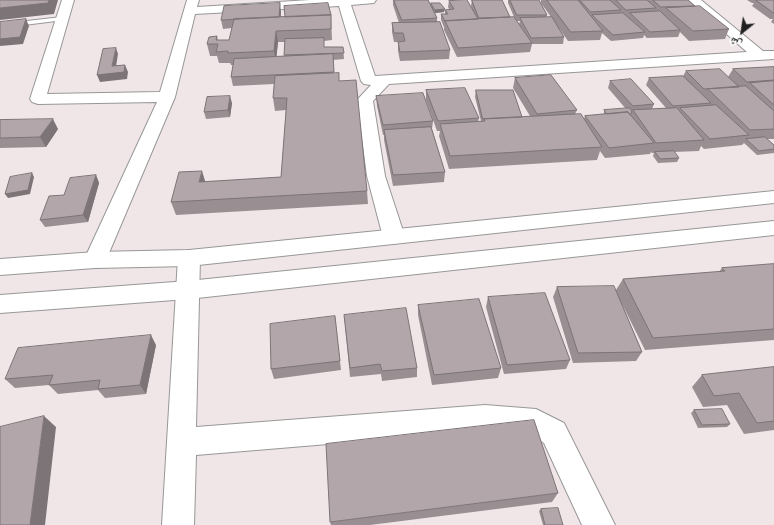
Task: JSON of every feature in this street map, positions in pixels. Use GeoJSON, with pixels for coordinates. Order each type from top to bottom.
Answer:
{"type":"FeatureCollection","features":[{"type":"Feature","properties":{"kind":"street"},"geometry":{"type":"LineString","coordinates":[[68,0],[38,99],[167,97]]}},
{"type":"Feature","properties":{"kind":"street"},"geometry":{"type":"LineString","coordinates":[[95,260],[167,97],[193,9],[370,0]]}},
{"type":"Feature","properties":{"kind":"street"},"geometry":{"type":"LineString","coordinates":[[694,0],[767,55]]}},
{"type":"Feature","properties":{"kind":"street"},"geometry":{"type":"LineString","coordinates":[[344,2],[369,81],[767,55]]}},
{"type":"Feature","properties":{"kind":"street"},"geometry":{"type":"LineString","coordinates":[[384,80],[365,100],[376,176],[394,237]]}},
{"type":"Feature","properties":{"kind":"street"},"geometry":{"type":"LineString","coordinates":[[0,267],[95,260],[189,258],[774,197]]}},
{"type":"Feature","properties":{"kind":"street"},"geometry":{"type":"LineString","coordinates":[[0,304],[188,290],[774,228]]}},
{"type":"Feature","properties":{"kind":"street"},"geometry":{"type":"LineString","coordinates":[[178,525],[189,258]]}},
{"type":"Feature","properties":{"kind":"street"},"geometry":{"type":"LineString","coordinates":[[182,442],[362,426],[485,418],[536,422],[554,433],[599,525]]}},
{"type":"Feature","properties":{"kind":"lane"},"geometry":{"type":"LineString","coordinates":[[0,26],[62,19]]}},
{"type":"Feature","properties":{"kind":"building"},"geometry":{"type":"Polygon","coordinates":[[[0,0],[49,0],[48,3],[0,8],[0,0]]]}},
{"type":"Feature","properties":{"kind":"building"},"geometry":{"type":"Polygon","coordinates":[[[394,0],[428,0],[437,18],[402,20],[394,0]]]}},
{"type":"Feature","properties":{"kind":"building"},"geometry":{"type":"Polygon","coordinates":[[[467,0],[478,19],[445,21],[441,14],[448,14],[445,10],[454,9],[449,1],[467,0]]]}},
{"type":"Feature","properties":{"kind":"building"},"geometry":{"type":"Polygon","coordinates":[[[472,0],[502,0],[510,17],[479,18],[472,0]]]}},
{"type":"Feature","properties":{"kind":"building"},"geometry":{"type":"Polygon","coordinates":[[[510,0],[539,0],[547,15],[517,15],[510,0]]]}},
{"type":"Feature","properties":{"kind":"building"},"geometry":{"type":"Polygon","coordinates":[[[547,0],[578,0],[603,31],[571,32],[547,0]]]}},
{"type":"Feature","properties":{"kind":"building"},"geometry":{"type":"Polygon","coordinates":[[[580,0],[610,0],[621,10],[591,12],[580,0]]]}},
{"type":"Feature","properties":{"kind":"building"},"geometry":{"type":"Polygon","coordinates":[[[616,0],[647,0],[656,8],[626,10],[616,0]]]}},
{"type":"Feature","properties":{"kind":"building"},"geometry":{"type":"Polygon","coordinates":[[[653,0],[688,0],[695,6],[661,7],[653,0]]]}},
{"type":"Feature","properties":{"kind":"building"},"geometry":{"type":"Polygon","coordinates":[[[756,0],[774,0],[774,13],[756,0]]]}},
{"type":"Feature","properties":{"kind":"building"},"geometry":{"type":"Polygon","coordinates":[[[280,3],[279,17],[221,20],[224,6],[280,3]]]}},
{"type":"Feature","properties":{"kind":"building"},"geometry":{"type":"Polygon","coordinates":[[[328,3],[331,15],[285,17],[284,6],[328,3]]]}},
{"type":"Feature","properties":{"kind":"building"},"geometry":{"type":"Polygon","coordinates":[[[431,3],[440,3],[445,9],[435,10],[431,3]]]}},
{"type":"Feature","properties":{"kind":"building"},"geometry":{"type":"Polygon","coordinates":[[[700,6],[729,29],[693,31],[666,8],[700,6]]]}},
{"type":"Feature","properties":{"kind":"building"},"geometry":{"type":"Polygon","coordinates":[[[660,11],[680,30],[650,32],[630,13],[660,11]]]}},
{"type":"Feature","properties":{"kind":"building"},"geometry":{"type":"Polygon","coordinates":[[[623,13],[645,32],[613,35],[592,15],[623,13]]]}},
{"type":"Feature","properties":{"kind":"building"},"geometry":{"type":"Polygon","coordinates":[[[331,15],[331,29],[276,31],[274,51],[228,53],[228,51],[216,52],[218,44],[207,44],[209,37],[217,36],[216,40],[229,40],[234,19],[331,15]]]}},
{"type":"Feature","properties":{"kind":"building"},"geometry":{"type":"Polygon","coordinates":[[[514,17],[532,43],[458,48],[445,21],[514,17]]]}},
{"type":"Feature","properties":{"kind":"building"},"geometry":{"type":"Polygon","coordinates":[[[552,17],[564,37],[531,38],[520,18],[552,17]]]}},
{"type":"Feature","properties":{"kind":"building"},"geometry":{"type":"Polygon","coordinates":[[[26,19],[20,37],[0,39],[0,22],[26,19]]]}},
{"type":"Feature","properties":{"kind":"building"},"geometry":{"type":"Polygon","coordinates":[[[440,22],[450,50],[400,52],[398,42],[405,41],[403,33],[394,33],[392,23],[440,22]]]}},
{"type":"Feature","properties":{"kind":"building"},"geometry":{"type":"Polygon","coordinates":[[[324,38],[324,47],[343,47],[344,53],[284,55],[285,39],[324,38]]]}},
{"type":"Feature","properties":{"kind":"building"},"geometry":{"type":"Polygon","coordinates":[[[116,48],[112,66],[125,65],[124,72],[97,75],[103,49],[116,48]]]}},
{"type":"Feature","properties":{"kind":"building"},"geometry":{"type":"Polygon","coordinates":[[[333,54],[334,72],[231,77],[234,59],[333,54]]]}},
{"type":"Feature","properties":{"kind":"building"},"geometry":{"type":"Polygon","coordinates":[[[774,67],[774,80],[747,82],[733,69],[774,67]]]}},
{"type":"Feature","properties":{"kind":"building"},"geometry":{"type":"Polygon","coordinates":[[[720,69],[739,87],[704,89],[686,71],[720,69]]]}},
{"type":"Feature","properties":{"kind":"building"},"geometry":{"type":"Polygon","coordinates":[[[339,73],[339,81],[356,80],[367,191],[171,202],[179,172],[202,171],[199,182],[281,177],[287,98],[273,98],[275,76],[339,73]]]}},
{"type":"Feature","properties":{"kind":"building"},"geometry":{"type":"Polygon","coordinates":[[[551,75],[577,110],[537,114],[515,78],[551,75]]]}},
{"type":"Feature","properties":{"kind":"building"},"geometry":{"type":"Polygon","coordinates":[[[683,76],[711,103],[673,106],[649,78],[683,76]]]}},
{"type":"Feature","properties":{"kind":"building"},"geometry":{"type":"Polygon","coordinates":[[[631,79],[654,104],[633,106],[610,81],[631,79]]]}},
{"type":"Feature","properties":{"kind":"building"},"geometry":{"type":"Polygon","coordinates":[[[774,81],[774,105],[750,83],[774,81]]]}},
{"type":"Feature","properties":{"kind":"building"},"geometry":{"type":"Polygon","coordinates":[[[746,86],[774,111],[774,129],[750,130],[708,89],[746,86]]]}},
{"type":"Feature","properties":{"kind":"building"},"geometry":{"type":"Polygon","coordinates":[[[465,88],[479,118],[438,121],[426,90],[465,88]]]}},
{"type":"Feature","properties":{"kind":"building"},"geometry":{"type":"Polygon","coordinates":[[[476,90],[513,90],[522,117],[483,119],[476,90]]]}},
{"type":"Feature","properties":{"kind":"building"},"geometry":{"type":"Polygon","coordinates":[[[423,93],[433,121],[383,125],[376,96],[423,93]]]}},
{"type":"Feature","properties":{"kind":"building"},"geometry":{"type":"Polygon","coordinates":[[[230,96],[228,110],[204,112],[207,97],[230,96]]]}},
{"type":"Feature","properties":{"kind":"building"},"geometry":{"type":"Polygon","coordinates":[[[716,105],[749,135],[710,139],[680,108],[716,105]]]}},
{"type":"Feature","properties":{"kind":"building"},"geometry":{"type":"Polygon","coordinates":[[[630,108],[632,112],[630,115],[628,112],[607,114],[604,110],[630,108]]]}},
{"type":"Feature","properties":{"kind":"building"},"geometry":{"type":"Polygon","coordinates":[[[677,108],[704,140],[656,143],[633,110],[677,108]]]}},
{"type":"Feature","properties":{"kind":"building"},"geometry":{"type":"Polygon","coordinates":[[[628,112],[654,143],[609,148],[585,116],[628,112]]]}},
{"type":"Feature","properties":{"kind":"building"},"geometry":{"type":"Polygon","coordinates":[[[581,114],[602,147],[450,156],[440,124],[485,121],[484,119],[581,114]]]}},
{"type":"Feature","properties":{"kind":"building"},"geometry":{"type":"Polygon","coordinates":[[[53,119],[40,137],[0,138],[0,120],[53,119]]]}},
{"type":"Feature","properties":{"kind":"building"},"geometry":{"type":"Polygon","coordinates":[[[431,127],[445,172],[393,175],[384,130],[431,127]]]}},
{"type":"Feature","properties":{"kind":"building"},"geometry":{"type":"Polygon","coordinates":[[[765,137],[774,145],[774,149],[759,151],[746,139],[765,137]]]}},
{"type":"Feature","properties":{"kind":"building"},"geometry":{"type":"Polygon","coordinates":[[[674,151],[679,158],[660,159],[655,152],[674,151]]]}},
{"type":"Feature","properties":{"kind":"building"},"geometry":{"type":"Polygon","coordinates":[[[32,173],[28,190],[5,194],[10,177],[32,173]]]}},
{"type":"Feature","properties":{"kind":"building"},"geometry":{"type":"Polygon","coordinates":[[[96,175],[83,215],[40,220],[49,196],[64,195],[70,178],[96,175]]]}},
{"type":"Feature","properties":{"kind":"building"},"geometry":{"type":"Polygon","coordinates":[[[774,264],[774,329],[653,338],[623,279],[725,271],[722,268],[774,264]]]}},
{"type":"Feature","properties":{"kind":"building"},"geometry":{"type":"Polygon","coordinates":[[[614,286],[642,352],[578,353],[557,287],[614,286]]]}},
{"type":"Feature","properties":{"kind":"building"},"geometry":{"type":"Polygon","coordinates":[[[545,293],[570,360],[507,365],[488,297],[545,293]]]}},
{"type":"Feature","properties":{"kind":"building"},"geometry":{"type":"Polygon","coordinates":[[[479,299],[501,368],[434,375],[418,305],[479,299]]]}},
{"type":"Feature","properties":{"kind":"building"},"geometry":{"type":"Polygon","coordinates":[[[406,308],[417,368],[382,371],[380,364],[350,368],[344,315],[406,308]]]}},
{"type":"Feature","properties":{"kind":"building"},"geometry":{"type":"Polygon","coordinates":[[[335,316],[340,361],[271,369],[270,324],[335,316]]]}},
{"type":"Feature","properties":{"kind":"building"},"geometry":{"type":"Polygon","coordinates":[[[151,335],[140,385],[98,389],[100,380],[49,385],[53,375],[5,379],[18,348],[151,335]]]}},
{"type":"Feature","properties":{"kind":"building"},"geometry":{"type":"Polygon","coordinates":[[[774,367],[774,421],[757,423],[739,393],[714,396],[702,375],[774,367]]]}},
{"type":"Feature","properties":{"kind":"building"},"geometry":{"type":"Polygon","coordinates":[[[722,409],[730,424],[702,425],[694,410],[722,409]]]}},
{"type":"Feature","properties":{"kind":"building"},"geometry":{"type":"Polygon","coordinates":[[[44,416],[30,525],[0,525],[0,427],[44,416]]]}},
{"type":"Feature","properties":{"kind":"building"},"geometry":{"type":"Polygon","coordinates":[[[534,420],[558,493],[330,522],[326,444],[534,420]]]}},
{"type":"Feature","properties":{"kind":"building"},"geometry":{"type":"Polygon","coordinates":[[[558,508],[563,525],[545,525],[541,509],[558,508]]]}}]}
